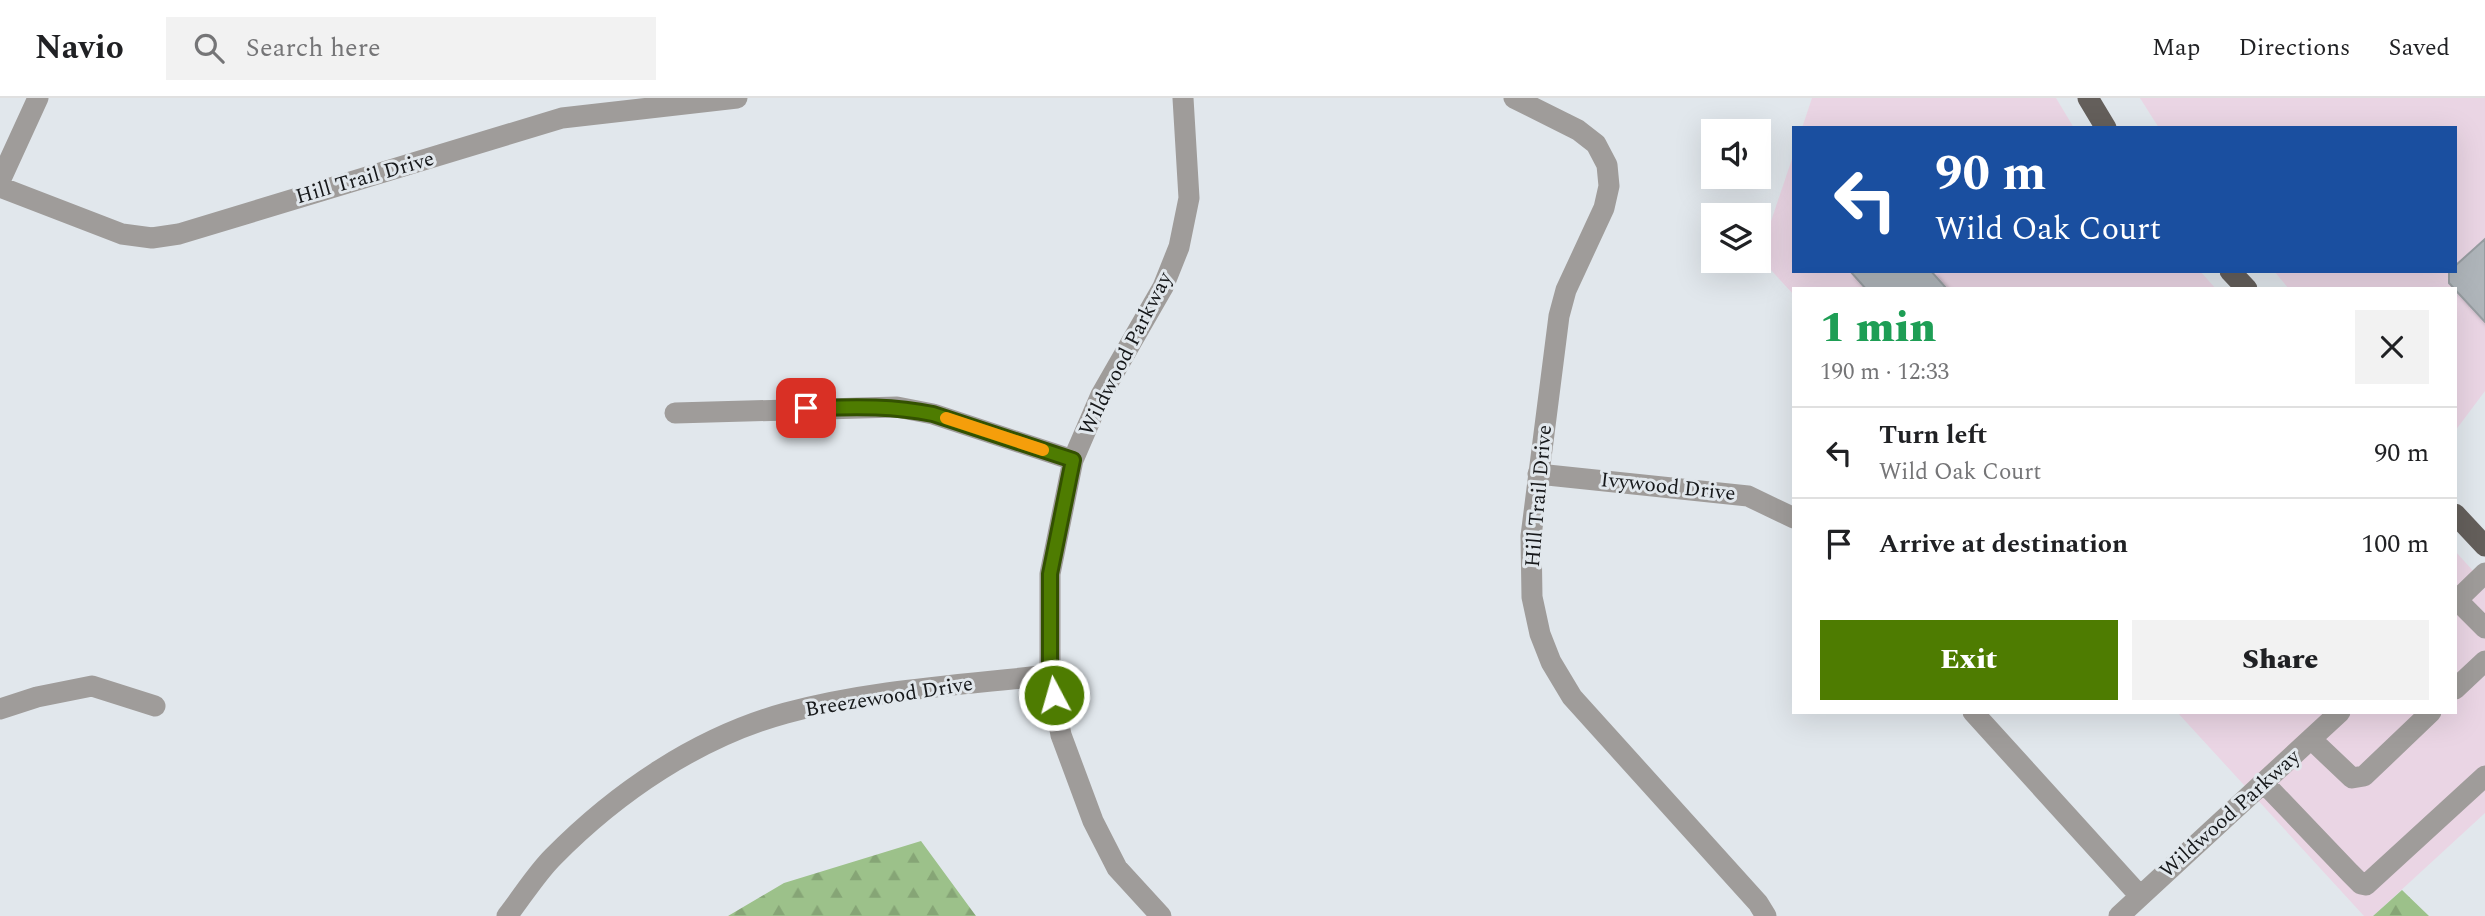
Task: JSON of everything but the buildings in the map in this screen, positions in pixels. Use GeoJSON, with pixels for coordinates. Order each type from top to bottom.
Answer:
{"type":"FeatureCollection","features":[{"type":"Feature","properties":{"kind":"main road"},"geometry":{"type":"LineString","coordinates":[[2088,98],[2105,126]]}},
{"type":"Feature","properties":{"kind":"main road"},"geometry":{"type":"LineString","coordinates":[[2232,273],[2245,287]]}},
{"type":"Feature","properties":{"kind":"main road"},"geometry":{"type":"LineString","coordinates":[[2457,515],[2485,545]]}},
{"type":"Feature","properties":{"kind":"street"},"geometry":{"type":"LineString","coordinates":[[0,181],[38,98]]}},
{"type":"Feature","properties":{"kind":"street","name":"Hill Trail Drive"},"geometry":{"type":"LineString","coordinates":[[0,187],[122,234],[152,238],[179,234],[562,118],[737,98]]}},
{"type":"Feature","properties":{"kind":"street","name":"Wildwood Parkway"},"geometry":{"type":"LineString","coordinates":[[1161,916],[1117,868],[1093,821],[1061,735],[1050,675],[1050,574],[1073,460],[1101,395],[1163,287],[1179,247],[1189,198],[1183,98]]}},
{"type":"Feature","properties":{"kind":"street","name":"Hill Trail Drive"},"geometry":{"type":"LineString","coordinates":[[1514,98],[1578,130],[1596,144],[1607,164],[1609,186],[1604,208],[1566,290],[1559,316],[1531,536],[1532,597],[1541,634],[1551,662],[1572,697],[1758,903],[1766,916]]}},
{"type":"Feature","properties":{"kind":"street"},"geometry":{"type":"LineString","coordinates":[[675,413],[897,407],[933,414],[1073,460]]}},
{"type":"Feature","properties":{"kind":"street","name":"Ivywood Drive"},"geometry":{"type":"LineString","coordinates":[[1538,474],[1748,496],[1792,517]]}},
{"type":"Feature","properties":{"kind":"street"},"geometry":{"type":"LineString","coordinates":[[2457,600],[2485,573]]}},
{"type":"Feature","properties":{"kind":"street"},"geometry":{"type":"LineString","coordinates":[[2457,602],[2485,628]]}},
{"type":"Feature","properties":{"kind":"street"},"geometry":{"type":"LineString","coordinates":[[2457,687],[2485,661]]}},
{"type":"Feature","properties":{"kind":"street","name":"Breezewood Drive"},"geometry":{"type":"LineString","coordinates":[[507,916],[551,859],[600,813],[663,768],[720,738],[785,713],[852,698],[1050,675]]}},
{"type":"Feature","properties":{"kind":"street"},"geometry":{"type":"LineString","coordinates":[[0,709],[37,697],[92,687],[155,706]]}},
{"type":"Feature","properties":{"kind":"street"},"geometry":{"type":"LineString","coordinates":[[1975,714],[2140,896]]}},
{"type":"Feature","properties":{"kind":"street","name":"Wildwood Parkway"},"geometry":{"type":"LineString","coordinates":[[2119,916],[2338,714]]}},
{"type":"Feature","properties":{"kind":"street"},"geometry":{"type":"LineString","coordinates":[[2311,739],[2352,778],[2357,779],[2364,776],[2429,714]]}},
{"type":"Feature","properties":{"kind":"street"},"geometry":{"type":"LineString","coordinates":[[2264,783],[2350,873],[2361,884],[2366,885],[2485,776]]}},
{"type":"Feature","properties":{"kind":"shaded area"},"geometry":{"type":"Polygon","coordinates":[[[1812,98],[2056,98],[2073,126],[1803,126],[1812,98]]]}},
{"type":"Feature","properties":{"kind":"shaded area"},"geometry":{"type":"Polygon","coordinates":[[[2140,98],[2485,98],[2485,391],[2457,428],[2457,287],[2287,287],[2276,273],[2457,273],[2457,126],[2158,126],[2140,98]]]}},
{"type":"Feature","properties":{"kind":"shaded area"},"geometry":{"type":"Polygon","coordinates":[[[1792,159],[1792,273],[2202,273],[2214,287],[1792,287],[1792,293],[1771,270],[1771,221],[1792,159]]]}},
{"type":"Feature","properties":{"kind":"shaded area"},"geometry":{"type":"Polygon","coordinates":[[[2457,553],[2485,584],[2485,813],[2373,916],[2364,916],[2179,714],[2457,714],[2457,553]]]}},
{"type":"Feature","properties":{"kind":"green space"},"geometry":{"type":"Polygon","coordinates":[[[921,841],[976,916],[728,916],[784,883],[921,841]]]}},
{"type":"Feature","properties":{"kind":"green space"},"geometry":{"type":"Polygon","coordinates":[[[2402,890],[2429,916],[2373,916],[2402,890]]]}},
{"type":"Feature","properties":{"kind":"slow traffic"},"geometry":{"type":"LineString","coordinates":[[946,418],[1043,450]]}},
{"type":"Feature","properties":{"kind":"route"},"geometry":{"type":"LineString","coordinates":[[806,408],[897,407],[933,414],[1073,460],[1050,574],[1050,675],[1054,695]]}}]}
